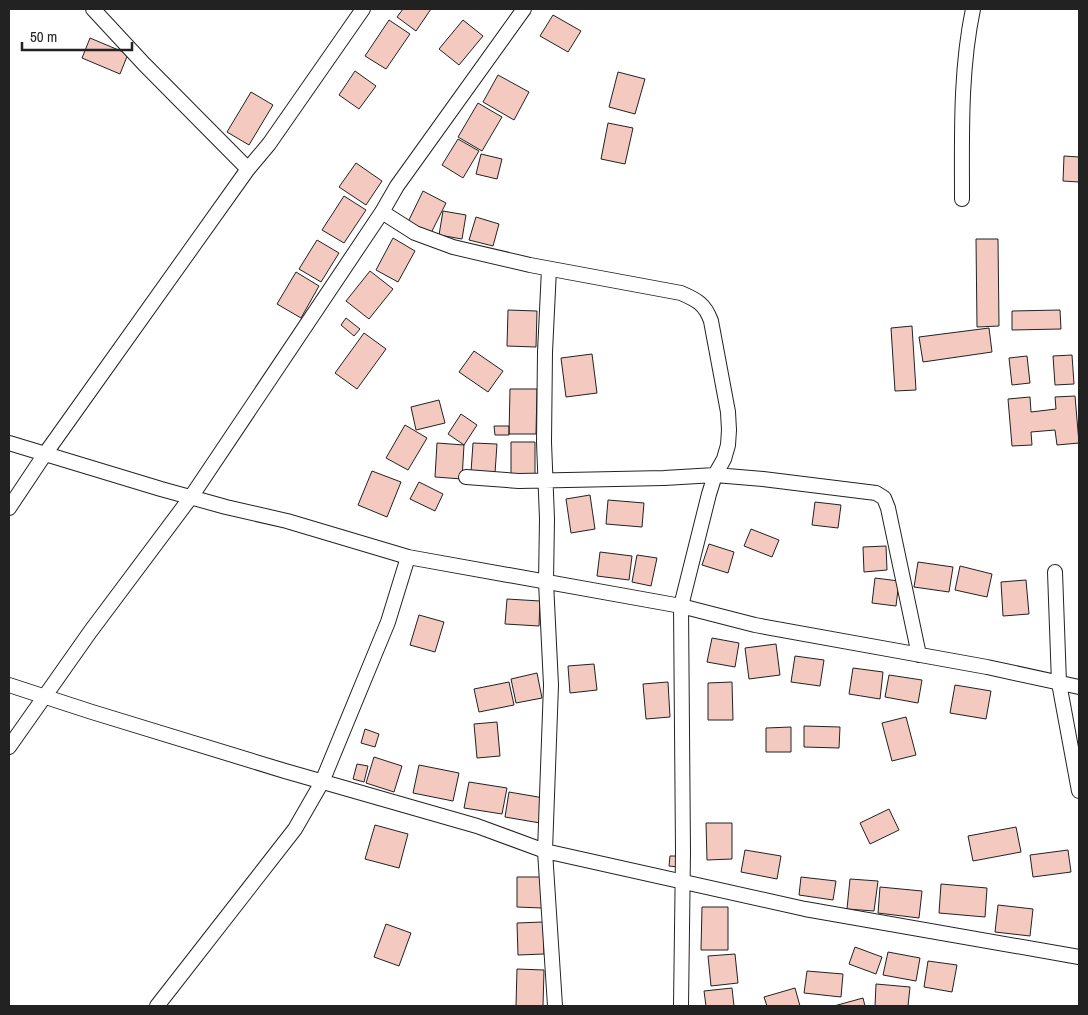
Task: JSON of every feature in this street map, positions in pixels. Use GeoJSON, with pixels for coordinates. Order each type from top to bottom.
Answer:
{"type":"FeatureCollection","features":[{"type":"Feature","properties":{"kind":"street"},"geometry":{"type":"LineString","coordinates":[[93,9],[144,64],[248,169]]}},
{"type":"Feature","properties":{"kind":"street"},"geometry":{"type":"LineString","coordinates":[[9,508],[45,454],[248,169],[269,144],[362,9]]}},
{"type":"Feature","properties":{"kind":"street"},"geometry":{"type":"LineString","coordinates":[[9,747],[102,616],[191,497],[382,212],[397,186],[524,9]]}},
{"type":"Feature","properties":{"kind":"street"},"geometry":{"type":"LineString","coordinates":[[962,199],[963,97],[968,34],[973,9]]}},
{"type":"Feature","properties":{"kind":"street"},"geometry":{"type":"LineString","coordinates":[[382,212],[415,234],[453,247],[550,269],[681,293],[695,299],[707,310],[711,321],[728,412],[729,430],[728,445],[724,459],[715,475],[681,606],[681,1006]]}},
{"type":"Feature","properties":{"kind":"street"},"geometry":{"type":"LineString","coordinates":[[550,269],[545,352],[546,582],[551,686],[545,850],[554,1006]]}},
{"type":"Feature","properties":{"kind":"street"},"geometry":{"type":"LineString","coordinates":[[9,443],[191,497],[287,521],[408,557],[600,593],[681,606],[755,625],[987,667],[1079,687]]}},
{"type":"Feature","properties":{"kind":"street"},"geometry":{"type":"LineString","coordinates":[[466,477],[503,481],[605,480],[715,475],[876,493],[884,498],[888,508],[919,655]]}},
{"type":"Feature","properties":{"kind":"street"},"geometry":{"type":"LineString","coordinates":[[158,1006],[295,829],[322,782],[388,622],[408,557]]}},
{"type":"Feature","properties":{"kind":"street"},"geometry":{"type":"LineString","coordinates":[[1055,572],[1060,683],[1079,791]]}},
{"type":"Feature","properties":{"kind":"street"},"geometry":{"type":"LineString","coordinates":[[9,685],[322,782],[477,826],[545,850],[804,909],[1079,957]]}},
{"type":"Feature","properties":{"kind":"building"},"geometry":{"type":"Polygon","coordinates":[[[403,9],[431,9],[416,31],[397,17],[403,9]]]}},
{"type":"Feature","properties":{"kind":"building"},"geometry":{"type":"Polygon","coordinates":[[[553,15],[581,31],[568,52],[540,36],[553,15]]]}},
{"type":"Feature","properties":{"kind":"building"},"geometry":{"type":"Polygon","coordinates":[[[389,20],[410,34],[386,69],[365,56],[389,20]]]}},
{"type":"Feature","properties":{"kind":"building"},"geometry":{"type":"Polygon","coordinates":[[[463,20],[483,36],[459,65],[439,49],[463,20]]]}},
{"type":"Feature","properties":{"kind":"building"},"geometry":{"type":"Polygon","coordinates":[[[90,38],[128,54],[120,74],[82,58],[90,38]]]}},
{"type":"Feature","properties":{"kind":"building"},"geometry":{"type":"Polygon","coordinates":[[[355,71],[376,86],[359,109],[339,95],[355,71]]]}},
{"type":"Feature","properties":{"kind":"building"},"geometry":{"type":"Polygon","coordinates":[[[618,72],[645,79],[635,114],[609,107],[618,72]]]}},
{"type":"Feature","properties":{"kind":"building"},"geometry":{"type":"Polygon","coordinates":[[[498,75],[529,92],[514,120],[483,102],[498,75]]]}},
{"type":"Feature","properties":{"kind":"building"},"geometry":{"type":"Polygon","coordinates":[[[251,92],[273,105],[249,145],[227,132],[251,92]]]}},
{"type":"Feature","properties":{"kind":"building"},"geometry":{"type":"Polygon","coordinates":[[[478,103],[502,117],[482,151],[458,137],[478,103]]]}},
{"type":"Feature","properties":{"kind":"building"},"geometry":{"type":"Polygon","coordinates":[[[608,123],[633,128],[625,164],[601,159],[608,123]]]}},
{"type":"Feature","properties":{"kind":"building"},"geometry":{"type":"Polygon","coordinates":[[[458,139],[479,151],[463,178],[442,165],[458,139]]]}},
{"type":"Feature","properties":{"kind":"building"},"geometry":{"type":"Polygon","coordinates":[[[481,154],[502,159],[497,179],[476,174],[481,154]]]}},
{"type":"Feature","properties":{"kind":"building"},"geometry":{"type":"Polygon","coordinates":[[[1064,156],[1079,157],[1079,182],[1063,181],[1064,156]]]}},
{"type":"Feature","properties":{"kind":"building"},"geometry":{"type":"Polygon","coordinates":[[[356,163],[382,181],[366,205],[339,187],[356,163]]]}},
{"type":"Feature","properties":{"kind":"building"},"geometry":{"type":"Polygon","coordinates":[[[423,191],[446,203],[431,233],[408,222],[423,191]]]}},
{"type":"Feature","properties":{"kind":"building"},"geometry":{"type":"Polygon","coordinates":[[[344,196],[366,210],[344,243],[322,230],[344,196]]]}},
{"type":"Feature","properties":{"kind":"building"},"geometry":{"type":"Polygon","coordinates":[[[443,211],[466,215],[462,239],[439,235],[443,211]]]}},
{"type":"Feature","properties":{"kind":"building"},"geometry":{"type":"Polygon","coordinates":[[[476,217],[499,224],[493,246],[469,240],[476,217]]]}},
{"type":"Feature","properties":{"kind":"building"},"geometry":{"type":"Polygon","coordinates":[[[393,238],[415,251],[398,282],[376,270],[393,238]]]}},
{"type":"Feature","properties":{"kind":"building"},"geometry":{"type":"Polygon","coordinates":[[[976,239],[998,239],[999,326],[977,327],[976,239]]]}},
{"type":"Feature","properties":{"kind":"building"},"geometry":{"type":"Polygon","coordinates":[[[317,240],[339,253],[321,282],[299,269],[317,240]]]}},
{"type":"Feature","properties":{"kind":"building"},"geometry":{"type":"Polygon","coordinates":[[[370,271],[393,289],[369,319],[346,301],[370,271]]]}},
{"type":"Feature","properties":{"kind":"building"},"geometry":{"type":"Polygon","coordinates":[[[296,272],[319,286],[301,318],[277,304],[296,272]]]}},
{"type":"Feature","properties":{"kind":"building"},"geometry":{"type":"Polygon","coordinates":[[[508,310],[537,311],[536,347],[507,346],[508,310]]]}},
{"type":"Feature","properties":{"kind":"building"},"geometry":{"type":"Polygon","coordinates":[[[1060,310],[1061,329],[1012,330],[1012,311],[1060,310]]]}},
{"type":"Feature","properties":{"kind":"building"},"geometry":{"type":"Polygon","coordinates":[[[346,318],[360,329],[354,336],[341,325],[346,318]]]}},
{"type":"Feature","properties":{"kind":"building"},"geometry":{"type":"Polygon","coordinates":[[[912,326],[916,390],[895,391],[891,328],[912,326]]]}},
{"type":"Feature","properties":{"kind":"building"},"geometry":{"type":"Polygon","coordinates":[[[989,328],[992,352],[923,362],[919,337],[989,328]]]}},
{"type":"Feature","properties":{"kind":"building"},"geometry":{"type":"Polygon","coordinates":[[[364,333],[386,349],[357,389],[335,373],[364,333]]]}},
{"type":"Feature","properties":{"kind":"building"},"geometry":{"type":"Polygon","coordinates":[[[474,351],[503,371],[488,392],[459,372],[474,351]]]}},
{"type":"Feature","properties":{"kind":"building"},"geometry":{"type":"Polygon","coordinates":[[[592,354],[597,393],[566,397],[561,358],[592,354]]]}},
{"type":"Feature","properties":{"kind":"building"},"geometry":{"type":"Polygon","coordinates":[[[1072,355],[1074,384],[1055,385],[1053,356],[1072,355]]]}},
{"type":"Feature","properties":{"kind":"building"},"geometry":{"type":"Polygon","coordinates":[[[1027,356],[1030,383],[1012,385],[1009,358],[1027,356]]]}},
{"type":"Feature","properties":{"kind":"building"},"geometry":{"type":"Polygon","coordinates":[[[510,389],[537,389],[536,434],[509,434],[510,389]]]}},
{"type":"Feature","properties":{"kind":"building"},"geometry":{"type":"Polygon","coordinates":[[[1075,396],[1079,443],[1057,445],[1055,430],[1031,432],[1032,445],[1012,446],[1008,399],[1030,397],[1031,412],[1056,409],[1055,397],[1075,396]]]}},
{"type":"Feature","properties":{"kind":"building"},"geometry":{"type":"Polygon","coordinates":[[[439,400],[445,423],[416,430],[411,407],[439,400]]]}},
{"type":"Feature","properties":{"kind":"building"},"geometry":{"type":"Polygon","coordinates":[[[461,414],[477,425],[464,445],[448,434],[461,414]]]}},
{"type":"Feature","properties":{"kind":"building"},"geometry":{"type":"Polygon","coordinates":[[[405,425],[427,438],[408,470],[386,458],[405,425]]]}},
{"type":"Feature","properties":{"kind":"building"},"geometry":{"type":"Polygon","coordinates":[[[494,426],[509,426],[509,435],[495,435],[494,426]]]}},
{"type":"Feature","properties":{"kind":"building"},"geometry":{"type":"Polygon","coordinates":[[[511,442],[535,442],[535,478],[511,478],[511,442]]]}},
{"type":"Feature","properties":{"kind":"building"},"geometry":{"type":"Polygon","coordinates":[[[437,443],[464,445],[462,479],[435,477],[437,443]]]}},
{"type":"Feature","properties":{"kind":"building"},"geometry":{"type":"Polygon","coordinates":[[[473,443],[497,444],[495,473],[471,472],[473,443]]]}},
{"type":"Feature","properties":{"kind":"building"},"geometry":{"type":"Polygon","coordinates":[[[372,471],[401,482],[387,517],[358,505],[372,471]]]}},
{"type":"Feature","properties":{"kind":"building"},"geometry":{"type":"Polygon","coordinates":[[[419,482],[443,494],[435,511],[410,499],[419,482]]]}},
{"type":"Feature","properties":{"kind":"building"},"geometry":{"type":"Polygon","coordinates":[[[590,495],[595,529],[571,533],[566,499],[590,495]]]}},
{"type":"Feature","properties":{"kind":"building"},"geometry":{"type":"Polygon","coordinates":[[[608,500],[644,503],[642,527],[606,524],[608,500]]]}},
{"type":"Feature","properties":{"kind":"building"},"geometry":{"type":"Polygon","coordinates":[[[815,502],[841,505],[838,528],[812,525],[815,502]]]}},
{"type":"Feature","properties":{"kind":"building"},"geometry":{"type":"Polygon","coordinates":[[[751,529],[779,540],[772,557],[744,546],[751,529]]]}},
{"type":"Feature","properties":{"kind":"building"},"geometry":{"type":"Polygon","coordinates":[[[709,544],[734,552],[728,573],[702,565],[709,544]]]}},
{"type":"Feature","properties":{"kind":"building"},"geometry":{"type":"Polygon","coordinates":[[[886,546],[887,570],[864,572],[863,547],[886,546]]]}},
{"type":"Feature","properties":{"kind":"building"},"geometry":{"type":"Polygon","coordinates":[[[600,552],[632,556],[629,580],[597,576],[600,552]]]}},
{"type":"Feature","properties":{"kind":"building"},"geometry":{"type":"Polygon","coordinates":[[[637,555],[657,558],[651,586],[632,582],[637,555]]]}},
{"type":"Feature","properties":{"kind":"building"},"geometry":{"type":"Polygon","coordinates":[[[918,562],[953,567],[949,592],[914,587],[918,562]]]}},
{"type":"Feature","properties":{"kind":"building"},"geometry":{"type":"Polygon","coordinates":[[[960,566],[992,574],[987,597],[955,590],[960,566]]]}},
{"type":"Feature","properties":{"kind":"building"},"geometry":{"type":"Polygon","coordinates":[[[875,578],[899,581],[896,606],[872,603],[875,578]]]}},
{"type":"Feature","properties":{"kind":"building"},"geometry":{"type":"Polygon","coordinates":[[[1026,580],[1029,614],[1003,616],[1001,582],[1026,580]]]}},
{"type":"Feature","properties":{"kind":"building"},"geometry":{"type":"Polygon","coordinates":[[[507,599],[540,601],[539,626],[505,624],[507,599]]]}},
{"type":"Feature","properties":{"kind":"building"},"geometry":{"type":"Polygon","coordinates":[[[419,615],[444,622],[435,652],[410,645],[419,615]]]}},
{"type":"Feature","properties":{"kind":"building"},"geometry":{"type":"Polygon","coordinates":[[[712,638],[739,643],[735,667],[707,662],[712,638]]]}},
{"type":"Feature","properties":{"kind":"building"},"geometry":{"type":"Polygon","coordinates":[[[776,644],[780,675],[749,679],[745,648],[776,644]]]}},
{"type":"Feature","properties":{"kind":"building"},"geometry":{"type":"Polygon","coordinates":[[[795,656],[824,660],[820,686],[791,682],[795,656]]]}},
{"type":"Feature","properties":{"kind":"building"},"geometry":{"type":"Polygon","coordinates":[[[594,664],[597,690],[570,693],[568,666],[594,664]]]}},
{"type":"Feature","properties":{"kind":"building"},"geometry":{"type":"Polygon","coordinates":[[[853,668],[883,672],[880,699],[849,694],[853,668]]]}},
{"type":"Feature","properties":{"kind":"building"},"geometry":{"type":"Polygon","coordinates":[[[537,673],[542,698],[516,703],[511,679],[537,673]]]}},
{"type":"Feature","properties":{"kind":"building"},"geometry":{"type":"Polygon","coordinates":[[[889,675],[922,680],[918,703],[885,697],[889,675]]]}},
{"type":"Feature","properties":{"kind":"building"},"geometry":{"type":"Polygon","coordinates":[[[509,682],[514,705],[479,712],[474,689],[509,682]]]}},
{"type":"Feature","properties":{"kind":"building"},"geometry":{"type":"Polygon","coordinates":[[[668,682],[670,717],[646,719],[643,684],[668,682]]]}},
{"type":"Feature","properties":{"kind":"building"},"geometry":{"type":"Polygon","coordinates":[[[732,682],[733,720],[708,720],[708,683],[732,682]]]}},
{"type":"Feature","properties":{"kind":"building"},"geometry":{"type":"Polygon","coordinates":[[[955,685],[991,691],[986,719],[950,713],[955,685]]]}},
{"type":"Feature","properties":{"kind":"building"},"geometry":{"type":"Polygon","coordinates":[[[906,717],[916,755],[892,761],[882,723],[906,717]]]}},
{"type":"Feature","properties":{"kind":"building"},"geometry":{"type":"Polygon","coordinates":[[[497,722],[500,756],[477,758],[474,724],[497,722]]]}},
{"type":"Feature","properties":{"kind":"building"},"geometry":{"type":"Polygon","coordinates":[[[804,726],[840,727],[839,748],[804,747],[804,726]]]}},
{"type":"Feature","properties":{"kind":"building"},"geometry":{"type":"Polygon","coordinates":[[[791,727],[791,752],[766,752],[766,728],[791,727]]]}},
{"type":"Feature","properties":{"kind":"building"},"geometry":{"type":"Polygon","coordinates":[[[365,729],[379,734],[375,747],[361,743],[365,729]]]}},
{"type":"Feature","properties":{"kind":"building"},"geometry":{"type":"Polygon","coordinates":[[[374,757],[402,766],[394,792],[366,783],[374,757]]]}},
{"type":"Feature","properties":{"kind":"building"},"geometry":{"type":"Polygon","coordinates":[[[357,764],[368,766],[364,782],[353,779],[357,764]]]}},
{"type":"Feature","properties":{"kind":"building"},"geometry":{"type":"Polygon","coordinates":[[[419,765],[459,773],[453,801],[413,793],[419,765]]]}},
{"type":"Feature","properties":{"kind":"building"},"geometry":{"type":"Polygon","coordinates":[[[469,782],[507,788],[502,814],[464,808],[469,782]]]}},
{"type":"Feature","properties":{"kind":"building"},"geometry":{"type":"Polygon","coordinates":[[[509,792],[544,798],[540,823],[505,817],[509,792]]]}},
{"type":"Feature","properties":{"kind":"building"},"geometry":{"type":"Polygon","coordinates":[[[889,809],[899,830],[870,844],[860,823],[889,809]]]}},
{"type":"Feature","properties":{"kind":"building"},"geometry":{"type":"Polygon","coordinates":[[[706,823],[732,823],[732,859],[707,860],[706,823]]]}},
{"type":"Feature","properties":{"kind":"building"},"geometry":{"type":"Polygon","coordinates":[[[375,825],[408,834],[399,868],[365,859],[375,825]]]}},
{"type":"Feature","properties":{"kind":"building"},"geometry":{"type":"Polygon","coordinates":[[[1016,827],[1021,852],[973,861],[968,836],[1016,827]]]}},
{"type":"Feature","properties":{"kind":"building"},"geometry":{"type":"Polygon","coordinates":[[[745,850],[781,856],[777,879],[741,872],[745,850]]]}},
{"type":"Feature","properties":{"kind":"building"},"geometry":{"type":"Polygon","coordinates":[[[1068,850],[1071,872],[1033,877],[1030,855],[1068,850]]]}},
{"type":"Feature","properties":{"kind":"building"},"geometry":{"type":"Polygon","coordinates":[[[670,856],[679,856],[678,867],[669,866],[670,856]]]}},
{"type":"Feature","properties":{"kind":"building"},"geometry":{"type":"Polygon","coordinates":[[[517,877],[543,877],[542,908],[517,907],[517,877]]]}},
{"type":"Feature","properties":{"kind":"building"},"geometry":{"type":"Polygon","coordinates":[[[801,877],[836,881],[833,900],[799,895],[801,877]]]}},
{"type":"Feature","properties":{"kind":"building"},"geometry":{"type":"Polygon","coordinates":[[[850,879],[878,881],[874,911],[847,909],[850,879]]]}},
{"type":"Feature","properties":{"kind":"building"},"geometry":{"type":"Polygon","coordinates":[[[941,884],[987,888],[985,917],[939,913],[941,884]]]}},
{"type":"Feature","properties":{"kind":"building"},"geometry":{"type":"Polygon","coordinates":[[[880,887],[922,891],[919,918],[878,913],[880,887]]]}},
{"type":"Feature","properties":{"kind":"building"},"geometry":{"type":"Polygon","coordinates":[[[998,905],[1033,909],[1030,936],[995,932],[998,905]]]}},
{"type":"Feature","properties":{"kind":"building"},"geometry":{"type":"Polygon","coordinates":[[[702,907],[728,907],[728,950],[701,950],[702,907]]]}},
{"type":"Feature","properties":{"kind":"building"},"geometry":{"type":"Polygon","coordinates":[[[543,922],[544,954],[518,955],[517,923],[543,922]]]}},
{"type":"Feature","properties":{"kind":"building"},"geometry":{"type":"Polygon","coordinates":[[[386,924],[411,933],[399,966],[374,957],[386,924]]]}},
{"type":"Feature","properties":{"kind":"building"},"geometry":{"type":"Polygon","coordinates":[[[855,947],[882,957],[876,974],[849,964],[855,947]]]}},
{"type":"Feature","properties":{"kind":"building"},"geometry":{"type":"Polygon","coordinates":[[[888,952],[920,958],[916,981],[883,975],[888,952]]]}},
{"type":"Feature","properties":{"kind":"building"},"geometry":{"type":"Polygon","coordinates":[[[735,954],[738,983],[711,986],[708,956],[735,954]]]}},
{"type":"Feature","properties":{"kind":"building"},"geometry":{"type":"Polygon","coordinates":[[[928,961],[957,965],[952,992],[924,987],[928,961]]]}},
{"type":"Feature","properties":{"kind":"building"},"geometry":{"type":"Polygon","coordinates":[[[517,969],[544,970],[543,1006],[516,1006],[517,969]]]}},
{"type":"Feature","properties":{"kind":"building"},"geometry":{"type":"Polygon","coordinates":[[[807,971],[843,974],[841,997],[804,993],[807,971]]]}},
{"type":"Feature","properties":{"kind":"building"},"geometry":{"type":"Polygon","coordinates":[[[876,984],[910,987],[908,1006],[875,1006],[876,984]]]}},
{"type":"Feature","properties":{"kind":"building"},"geometry":{"type":"Polygon","coordinates":[[[732,988],[734,1006],[706,1006],[704,991],[732,988]]]}},
{"type":"Feature","properties":{"kind":"building"},"geometry":{"type":"Polygon","coordinates":[[[795,988],[800,1006],[767,1006],[764,997],[795,988]]]}},
{"type":"Feature","properties":{"kind":"building"},"geometry":{"type":"Polygon","coordinates":[[[863,998],[865,1006],[834,1006],[863,998]]]}}]}
